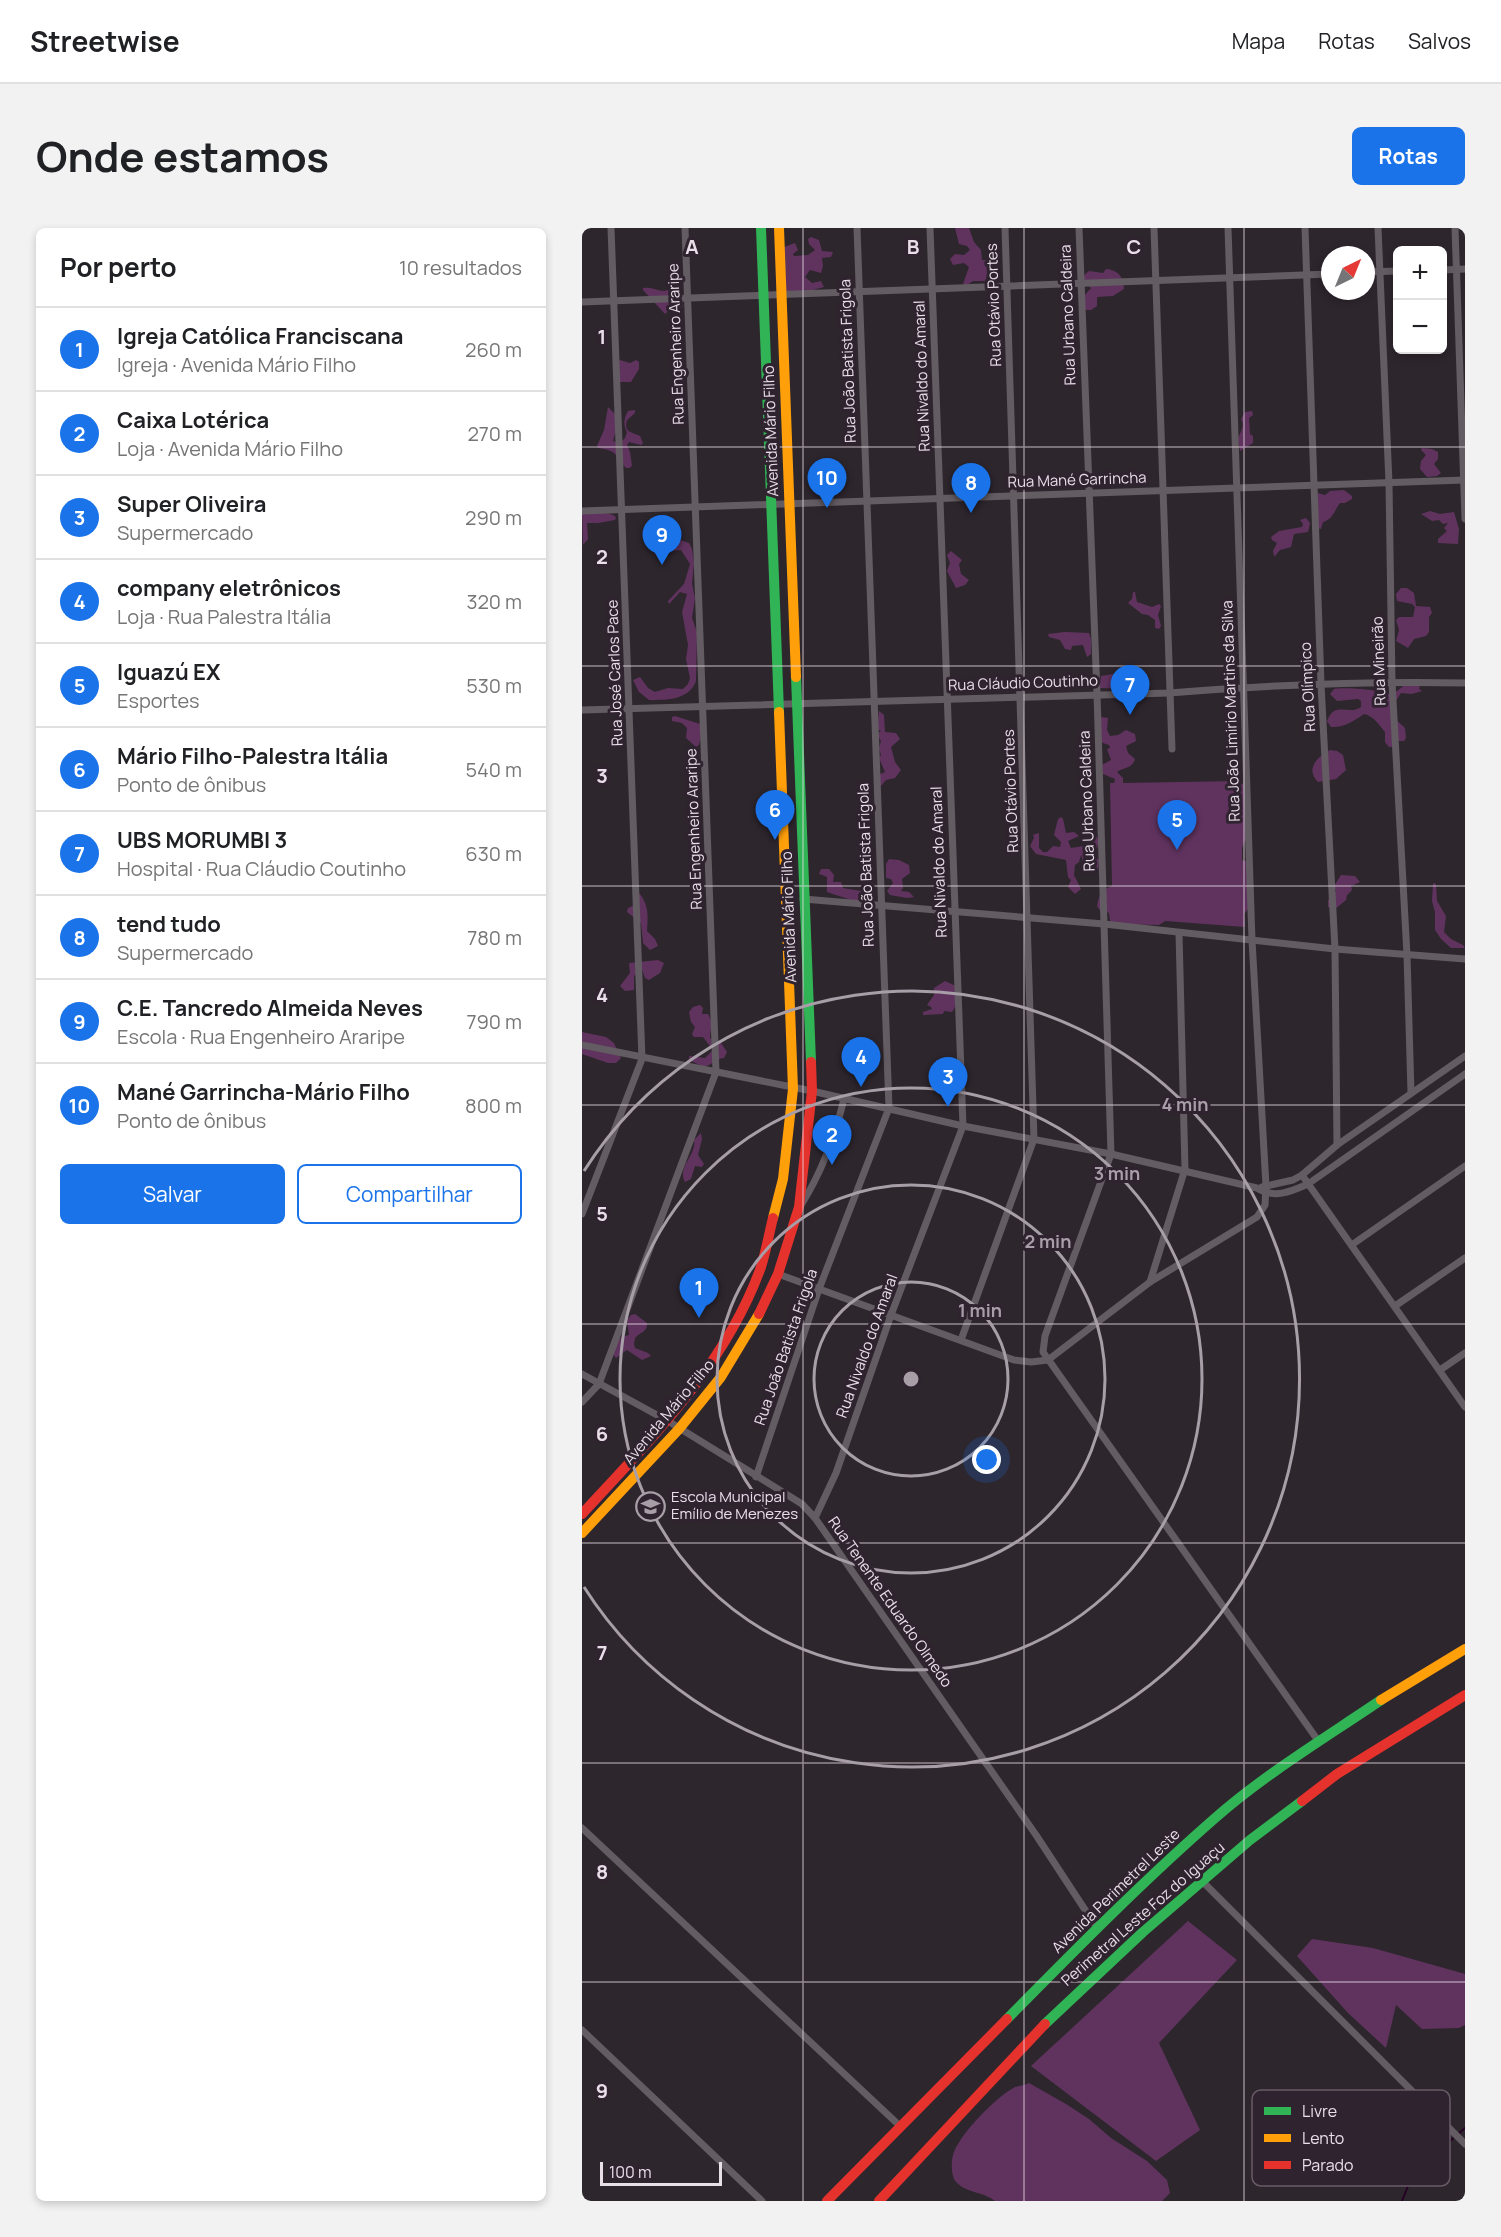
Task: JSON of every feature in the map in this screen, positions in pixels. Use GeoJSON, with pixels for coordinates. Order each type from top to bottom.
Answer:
{"type":"FeatureCollection","features":[{"type":"Feature","properties":{"kind":"main road","name":"Avenida Mário Filho"},"geometry":{"type":"LineString","coordinates":[[582,1514],[668,1422],[726,1340],[761,1266],[783,1179],[793,1089],[761,228]]}},
{"type":"Feature","properties":{"kind":"main road","name":"Avenida Mário Filho"},"geometry":{"type":"LineString","coordinates":[[582,1533],[679,1429],[727,1368],[759,1314],[778,1274],[800,1207],[812,1091],[795,703],[779,228]]}},
{"type":"Feature","properties":{"kind":"main road","name":"Avenida Perimetrel Leste"},"geometry":{"type":"LineString","coordinates":[[827,2201],[1097,1928],[1215,1818],[1278,1770],[1386,1696],[1465,1649]]}},
{"type":"Feature","properties":{"kind":"main road","name":"Perimetral Leste Foz do Iguaçu"},"geometry":{"type":"LineString","coordinates":[[879,2201],[1057,2011],[1202,1881],[1250,1840],[1337,1774],[1465,1695]]}},
{"type":"Feature","properties":{"kind":"street","name":"Rua José Carlos Pace"},"geometry":{"type":"LineString","coordinates":[[582,1214],[642,1059],[611,228]]}},
{"type":"Feature","properties":{"kind":"street","name":"Rua Engenheiro Araripe"},"geometry":{"type":"LineString","coordinates":[[582,1402],[599,1384],[716,1072],[685,228]]}},
{"type":"Feature","properties":{"kind":"street","name":"Rua João Batista Frigola"},"geometry":{"type":"LineString","coordinates":[[756,1477],[819,1289],[889,1108],[857,228]]}},
{"type":"Feature","properties":{"kind":"street","name":"Rua Nivaldo do Amaral"},"geometry":{"type":"LineString","coordinates":[[815,1518],[836,1473],[891,1315],[963,1126],[930,228]]}},
{"type":"Feature","properties":{"kind":"street","name":"Rua Otávio Portes"},"geometry":{"type":"LineString","coordinates":[[961,1340],[1034,1139],[1005,228]]}},
{"type":"Feature","properties":{"kind":"street","name":"Rua Urbano Caldeira"},"geometry":{"type":"LineString","coordinates":[[1048,1360],[1043,1352],[1045,1336],[1111,1154],[1097,694],[1079,228]]}},
{"type":"Feature","properties":{"kind":"street"},"geometry":{"type":"LineString","coordinates":[[1154,228],[1172,749]]}},
{"type":"Feature","properties":{"kind":"street","name":"Rua João Limirio Martins da Silva"},"geometry":{"type":"LineString","coordinates":[[1228,228],[1252,940],[1266,1190]]}},
{"type":"Feature","properties":{"kind":"street","name":"Rua Olímpico"},"geometry":{"type":"LineString","coordinates":[[1305,228],[1321,684],[1335,949],[1337,1145]]}},
{"type":"Feature","properties":{"kind":"street","name":"Rua Mineirão"},"geometry":{"type":"LineString","coordinates":[[1378,228],[1389,483],[1392,682],[1407,955],[1411,1093]]}},
{"type":"Feature","properties":{"kind":"street"},"geometry":{"type":"LineString","coordinates":[[1455,228],[1465,519]]}},
{"type":"Feature","properties":{"kind":"street"},"geometry":{"type":"LineString","coordinates":[[1447,270],[1465,269]]}},
{"type":"Feature","properties":{"kind":"street"},"geometry":{"type":"LineString","coordinates":[[1375,272],[1393,271]]}},
{"type":"Feature","properties":{"kind":"street"},"geometry":{"type":"LineString","coordinates":[[582,302],[1321,274]]}},
{"type":"Feature","properties":{"kind":"street","name":"Rua Mané Garrincha"},"geometry":{"type":"LineString","coordinates":[[582,511],[1465,480]]}},
{"type":"Feature","properties":{"kind":"street","name":"Rua Cláudio Coutinho"},"geometry":{"type":"LineString","coordinates":[[582,710],[1169,693],[1321,684],[1465,682]]}},
{"type":"Feature","properties":{"kind":"street"},"geometry":{"type":"LineString","coordinates":[[803,899],[1104,924],[1335,949],[1465,959]]}},
{"type":"Feature","properties":{"kind":"street"},"geometry":{"type":"LineString","coordinates":[[1150,1282],[1185,1170],[1179,933]]}},
{"type":"Feature","properties":{"kind":"street"},"geometry":{"type":"LineString","coordinates":[[582,1045],[642,1059],[812,1091],[963,1126],[1185,1170],[1266,1190],[1274,1195],[1308,1184],[1465,1074]]}},
{"type":"Feature","properties":{"kind":"street"},"geometry":{"type":"LineString","coordinates":[[1266,1190],[1302,1175],[1337,1145],[1465,1056]]}},
{"type":"Feature","properties":{"kind":"street"},"geometry":{"type":"LineString","coordinates":[[800,1207],[823,1164],[844,1099]]}},
{"type":"Feature","properties":{"kind":"street"},"geometry":{"type":"LineString","coordinates":[[1353,1244],[1465,1166]]}},
{"type":"Feature","properties":{"kind":"street"},"geometry":{"type":"LineString","coordinates":[[1302,1175],[1353,1244],[1465,1407]]}},
{"type":"Feature","properties":{"kind":"street"},"geometry":{"type":"LineString","coordinates":[[778,1274],[1014,1360],[1031,1362],[1048,1360],[1150,1282],[1257,1217],[1265,1205],[1266,1190]]}},
{"type":"Feature","properties":{"kind":"street"},"geometry":{"type":"LineString","coordinates":[[1395,1306],[1465,1258]]}},
{"type":"Feature","properties":{"kind":"street"},"geometry":{"type":"LineString","coordinates":[[1440,1370],[1465,1353]]}},
{"type":"Feature","properties":{"kind":"street"},"geometry":{"type":"LineString","coordinates":[[1048,1360],[1319,1742]]}},
{"type":"Feature","properties":{"kind":"street","name":"Rua Tenente Eduardo Olmedo"},"geometry":{"type":"LineString","coordinates":[[582,1374],[668,1422],[802,1504],[815,1518],[1036,1835],[1097,1928]]}},
{"type":"Feature","properties":{"kind":"street"},"geometry":{"type":"LineString","coordinates":[[582,1828],[901,2127]]}},
{"type":"Feature","properties":{"kind":"street"},"geometry":{"type":"LineString","coordinates":[[1202,1881],[1411,2090]]}},
{"type":"Feature","properties":{"kind":"street"},"geometry":{"type":"LineString","coordinates":[[582,2030],[762,2201]]}},
{"type":"Feature","properties":{"kind":"street"},"geometry":{"type":"LineString","coordinates":[[1450,2129],[1465,2144]]}},
{"type":"Feature","properties":{"kind":"shaded area"},"geometry":{"type":"Polygon","coordinates":[[[955,228],[969,228],[974,242],[981,250],[982,260],[992,260],[996,264],[995,269],[988,273],[985,281],[963,284],[969,267],[964,263],[953,265],[950,259],[955,254],[964,255],[970,250],[967,246],[959,244],[955,228]]]}},
{"type":"Feature","properties":{"kind":"shaded area"},"geometry":{"type":"Polygon","coordinates":[[[811,237],[819,240],[822,251],[833,252],[831,257],[822,258],[821,273],[810,270],[805,277],[812,283],[821,281],[824,287],[809,291],[786,291],[784,247],[795,243],[798,250],[793,254],[794,256],[808,255],[815,250],[809,244],[808,239],[811,237]]]}},
{"type":"Feature","properties":{"kind":"shaded area"},"geometry":{"type":"Polygon","coordinates":[[[1106,269],[1119,274],[1124,289],[1113,296],[1097,297],[1097,306],[1091,310],[1084,310],[1084,296],[1091,288],[1084,282],[1083,276],[1089,271],[1103,273],[1106,269]]]}},
{"type":"Feature","properties":{"kind":"shaded area"},"geometry":{"type":"Polygon","coordinates":[[[674,287],[682,297],[683,306],[678,310],[671,308],[665,314],[643,290],[643,288],[648,288],[665,291],[674,287]]]}},
{"type":"Feature","properties":{"kind":"shaded area"},"geometry":{"type":"Polygon","coordinates":[[[620,360],[630,363],[636,360],[639,362],[639,369],[631,382],[620,382],[617,362],[620,360]]]}},
{"type":"Feature","properties":{"kind":"shaded area"},"geometry":{"type":"Polygon","coordinates":[[[608,407],[616,415],[613,441],[620,443],[627,432],[625,424],[625,419],[628,411],[635,410],[635,413],[627,420],[626,427],[640,436],[643,443],[641,445],[629,442],[627,445],[632,466],[629,468],[626,468],[612,452],[597,446],[604,430],[608,407]]]}},
{"type":"Feature","properties":{"kind":"shaded area"},"geometry":{"type":"Polygon","coordinates":[[[1252,411],[1253,415],[1249,418],[1253,443],[1240,451],[1238,438],[1243,426],[1241,419],[1245,412],[1252,411]]]}},
{"type":"Feature","properties":{"kind":"shaded area"},"geometry":{"type":"Polygon","coordinates":[[[1422,448],[1438,452],[1438,459],[1434,464],[1441,473],[1437,476],[1427,477],[1420,469],[1421,461],[1426,455],[1421,450],[1422,448]]]}},
{"type":"Feature","properties":{"kind":"shaded area"},"geometry":{"type":"Polygon","coordinates":[[[1344,490],[1352,496],[1352,499],[1340,503],[1331,517],[1323,522],[1321,529],[1317,528],[1318,493],[1325,495],[1330,491],[1344,490]]]}},
{"type":"Feature","properties":{"kind":"shaded area"},"geometry":{"type":"Polygon","coordinates":[[[582,510],[616,517],[615,520],[587,523],[588,539],[583,545],[582,510]]]}},
{"type":"Feature","properties":{"kind":"shaded area"},"geometry":{"type":"Polygon","coordinates":[[[1430,511],[1440,514],[1454,512],[1459,529],[1458,544],[1438,543],[1438,539],[1447,531],[1444,528],[1448,523],[1443,524],[1439,520],[1432,521],[1421,514],[1430,511]]]}},
{"type":"Feature","properties":{"kind":"shaded area"},"geometry":{"type":"Polygon","coordinates":[[[1306,518],[1310,523],[1308,532],[1294,534],[1291,547],[1280,550],[1274,556],[1273,551],[1277,543],[1271,537],[1279,531],[1302,527],[1300,520],[1306,518]]]}},
{"type":"Feature","properties":{"kind":"shaded area"},"geometry":{"type":"Polygon","coordinates":[[[674,538],[689,543],[692,549],[694,563],[692,584],[695,598],[692,618],[697,632],[696,681],[688,692],[677,698],[649,700],[639,692],[633,680],[640,677],[648,688],[655,692],[668,688],[683,689],[690,678],[686,659],[688,645],[682,612],[687,594],[680,592],[669,604],[668,601],[684,584],[690,564],[681,550],[670,551],[668,548],[669,542],[674,538]]]}},
{"type":"Feature","properties":{"kind":"shaded area"},"geometry":{"type":"Polygon","coordinates":[[[951,551],[962,560],[959,564],[961,574],[969,580],[965,585],[956,588],[947,571],[950,563],[947,555],[951,551]]]}},
{"type":"Feature","properties":{"kind":"shaded area"},"geometry":{"type":"Polygon","coordinates":[[[1401,588],[1407,588],[1414,593],[1416,606],[1430,607],[1432,613],[1429,617],[1429,632],[1426,636],[1414,639],[1408,648],[1396,641],[1399,630],[1396,620],[1399,617],[1413,617],[1415,607],[1412,604],[1397,601],[1396,594],[1401,588]]]}},
{"type":"Feature","properties":{"kind":"shaded area"},"geometry":{"type":"Polygon","coordinates":[[[1133,592],[1135,592],[1137,602],[1152,607],[1159,604],[1161,606],[1158,615],[1161,626],[1159,629],[1155,628],[1155,620],[1142,614],[1128,603],[1132,599],[1133,592]]]}},
{"type":"Feature","properties":{"kind":"shaded area"},"geometry":{"type":"Polygon","coordinates":[[[1089,633],[1091,654],[1087,657],[1083,645],[1072,646],[1071,650],[1065,649],[1060,640],[1049,637],[1048,634],[1089,633]]]}},
{"type":"Feature","properties":{"kind":"shaded area"},"geometry":{"type":"Polygon","coordinates":[[[1137,671],[1146,676],[1144,686],[1131,689],[1099,688],[1101,676],[1114,674],[1118,682],[1133,682],[1137,671]]]}},
{"type":"Feature","properties":{"kind":"shaded area"},"geometry":{"type":"Polygon","coordinates":[[[1406,684],[1420,685],[1419,689],[1422,691],[1412,694],[1401,693],[1395,702],[1395,719],[1405,728],[1406,738],[1404,741],[1397,741],[1392,747],[1385,742],[1385,732],[1368,715],[1364,714],[1348,724],[1335,727],[1331,727],[1327,721],[1334,711],[1361,707],[1361,701],[1358,699],[1337,701],[1330,694],[1334,689],[1363,689],[1392,695],[1406,684]]]}},
{"type":"Feature","properties":{"kind":"shaded area"},"geometry":{"type":"Polygon","coordinates":[[[879,711],[884,715],[885,732],[896,733],[900,739],[891,747],[895,762],[901,770],[895,778],[886,780],[880,787],[878,775],[885,772],[879,758],[881,741],[877,734],[881,731],[877,729],[879,711]]]}},
{"type":"Feature","properties":{"kind":"shaded area"},"geometry":{"type":"Polygon","coordinates":[[[672,717],[700,724],[699,745],[696,747],[686,738],[687,728],[682,723],[672,721],[672,717]]]}},
{"type":"Feature","properties":{"kind":"shaded area"},"geometry":{"type":"Polygon","coordinates":[[[1101,717],[1108,718],[1107,730],[1110,736],[1118,735],[1126,730],[1135,734],[1136,741],[1126,746],[1128,753],[1135,759],[1134,762],[1117,772],[1123,778],[1123,783],[1239,781],[1239,787],[1243,783],[1246,786],[1246,838],[1242,848],[1242,860],[1248,862],[1248,909],[1244,914],[1245,927],[1165,921],[1159,925],[1113,924],[1109,913],[1101,912],[1097,906],[1100,896],[1105,889],[1112,886],[1110,783],[1114,783],[1115,779],[1103,774],[1102,765],[1111,760],[1107,749],[1110,748],[1109,745],[1100,742],[1099,720],[1101,717]]]}},
{"type":"Feature","properties":{"kind":"shaded area"},"geometry":{"type":"Polygon","coordinates":[[[1330,750],[1343,755],[1346,770],[1336,779],[1318,782],[1314,777],[1314,764],[1330,750]]]}},
{"type":"Feature","properties":{"kind":"shaded area"},"geometry":{"type":"Polygon","coordinates":[[[1061,817],[1066,833],[1074,832],[1079,836],[1068,841],[1071,848],[1090,845],[1090,840],[1094,838],[1080,827],[1080,822],[1084,818],[1089,818],[1094,822],[1093,828],[1099,842],[1096,851],[1092,854],[1099,860],[1098,869],[1095,871],[1092,863],[1083,862],[1081,855],[1079,862],[1075,865],[1074,875],[1081,889],[1075,894],[1068,887],[1071,880],[1068,877],[1066,860],[1036,854],[1030,846],[1033,835],[1039,833],[1039,848],[1043,852],[1047,852],[1053,846],[1060,847],[1061,842],[1054,835],[1058,819],[1061,817]]]}},
{"type":"Feature","properties":{"kind":"shaded area"},"geometry":{"type":"Polygon","coordinates":[[[889,859],[899,860],[909,865],[910,873],[902,879],[901,891],[909,892],[914,897],[890,895],[887,891],[893,883],[891,879],[886,878],[886,864],[889,859]]]}},
{"type":"Feature","properties":{"kind":"shaded area"},"geometry":{"type":"Polygon","coordinates":[[[821,869],[829,869],[834,875],[833,882],[841,882],[843,888],[867,892],[867,899],[865,901],[851,900],[827,892],[827,877],[819,874],[821,869]]]}},
{"type":"Feature","properties":{"kind":"shaded area"},"geometry":{"type":"Polygon","coordinates":[[[1341,875],[1355,876],[1360,882],[1351,886],[1352,890],[1346,900],[1334,910],[1328,907],[1328,900],[1336,891],[1334,886],[1341,875]]]}},
{"type":"Feature","properties":{"kind":"shaded area"},"geometry":{"type":"Polygon","coordinates":[[[1433,883],[1436,884],[1437,901],[1446,916],[1444,932],[1465,948],[1451,948],[1435,930],[1433,883]]]}},
{"type":"Feature","properties":{"kind":"shaded area"},"geometry":{"type":"Polygon","coordinates":[[[637,894],[643,898],[646,907],[647,931],[658,946],[650,950],[643,943],[641,923],[627,912],[628,908],[635,905],[637,894]]]}},
{"type":"Feature","properties":{"kind":"shaded area"},"geometry":{"type":"Polygon","coordinates":[[[658,960],[664,963],[660,973],[649,980],[645,978],[642,969],[634,976],[634,990],[625,991],[620,986],[630,973],[629,963],[658,960]]]}},
{"type":"Feature","properties":{"kind":"shaded area"},"geometry":{"type":"Polygon","coordinates":[[[945,981],[956,986],[954,1009],[952,1012],[944,1011],[943,1014],[923,1015],[923,1012],[932,1009],[927,1005],[934,995],[934,988],[945,981]]]}},
{"type":"Feature","properties":{"kind":"shaded area"},"geometry":{"type":"Polygon","coordinates":[[[700,1005],[703,1008],[702,1014],[708,1014],[711,1022],[710,1038],[721,1043],[727,1052],[724,1058],[704,1067],[689,1060],[689,1056],[705,1058],[713,1050],[703,1037],[694,1037],[692,1034],[695,1027],[691,1022],[689,1012],[693,1007],[700,1005]]]}},
{"type":"Feature","properties":{"kind":"shaded area"},"geometry":{"type":"Polygon","coordinates":[[[582,1032],[606,1037],[614,1043],[621,1058],[616,1063],[608,1063],[582,1054],[582,1032]]]}},
{"type":"Feature","properties":{"kind":"shaded area"},"geometry":{"type":"Polygon","coordinates":[[[701,1133],[702,1139],[698,1155],[704,1164],[702,1167],[695,1166],[691,1179],[685,1182],[683,1171],[693,1151],[694,1140],[701,1133]]]}},
{"type":"Feature","properties":{"kind":"shaded area"},"geometry":{"type":"Polygon","coordinates":[[[635,1314],[647,1323],[647,1326],[635,1338],[635,1348],[651,1356],[642,1360],[627,1350],[616,1358],[612,1353],[618,1341],[629,1335],[627,1320],[635,1314]]]}},
{"type":"Feature","properties":{"kind":"shaded area"},"geometry":{"type":"Polygon","coordinates":[[[1188,1921],[1237,1960],[1159,2043],[1200,2130],[1156,2161],[1031,2066],[1188,1921]]]}},
{"type":"Feature","properties":{"kind":"shaded area"},"geometry":{"type":"Polygon","coordinates":[[[1312,1939],[1373,1948],[1465,1974],[1465,2025],[1459,2028],[1422,2029],[1396,2005],[1386,2048],[1348,2013],[1297,1956],[1312,1939]]]}},
{"type":"Feature","properties":{"kind":"shaded area"},"geometry":{"type":"Polygon","coordinates":[[[1029,2083],[1089,2119],[1111,2138],[1147,2161],[1167,2180],[1170,2193],[1162,2201],[995,2201],[958,2184],[952,2173],[952,2158],[964,2135],[980,2116],[1007,2092],[1029,2083]]]}},
{"type":"Feature","properties":{"kind":"waterway"},"geometry":{"type":"LineString","coordinates":[[1450,2141],[1465,2128]]}},
{"type":"Feature","properties":{"kind":"waterway"},"geometry":{"type":"LineString","coordinates":[[1402,2201],[1408,2186]]}},
{"type":"Feature","properties":{"kind":"traffic: fast"},"geometry":{"type":"LineString","coordinates":[[761,228],[779,712]]}},
{"type":"Feature","properties":{"kind":"traffic: fast"},"geometry":{"type":"LineString","coordinates":[[796,677],[811,1062]]}},
{"type":"Feature","properties":{"kind":"traffic: fast"},"geometry":{"type":"LineString","coordinates":[[1007,2019],[1083,1942],[1214,1819],[1274,1772],[1381,1700]]}},
{"type":"Feature","properties":{"kind":"traffic: fast"},"geometry":{"type":"LineString","coordinates":[[1045,2024],[1143,1932],[1250,1840],[1302,1801]]}},
{"type":"Feature","properties":{"kind":"traffic: slow"},"geometry":{"type":"LineString","coordinates":[[779,228],[796,677]]}},
{"type":"Feature","properties":{"kind":"traffic: slow"},"geometry":{"type":"LineString","coordinates":[[773,1218],[783,1179],[793,1089],[779,712]]}},
{"type":"Feature","properties":{"kind":"traffic: slow"},"geometry":{"type":"LineString","coordinates":[[582,1533],[679,1429],[721,1377],[759,1314]]}},
{"type":"Feature","properties":{"kind":"traffic: slow"},"geometry":{"type":"LineString","coordinates":[[1381,1700],[1465,1649]]}},
{"type":"Feature","properties":{"kind":"traffic: jam"},"geometry":{"type":"LineString","coordinates":[[759,1314],[778,1274],[799,1207],[812,1091],[811,1062]]}},
{"type":"Feature","properties":{"kind":"traffic: jam"},"geometry":{"type":"LineString","coordinates":[[582,1514],[660,1429],[707,1368],[728,1336],[746,1303],[761,1267],[773,1218]]}},
{"type":"Feature","properties":{"kind":"traffic: jam"},"geometry":{"type":"LineString","coordinates":[[1302,1801],[1337,1774],[1465,1695]]}},
{"type":"Feature","properties":{"kind":"traffic: jam"},"geometry":{"type":"LineString","coordinates":[[827,2201],[1007,2019]]}},
{"type":"Feature","properties":{"kind":"traffic: jam"},"geometry":{"type":"LineString","coordinates":[[879,2201],[1045,2024]]}},
{"type":"Feature","properties":{"kind":"place","name":"Mané Garrincha-Mário Filho"},"geometry":{"type":"Point","coordinates":[827,508]}},
{"type":"Feature","properties":{"kind":"place","name":"tend tudo"},"geometry":{"type":"Point","coordinates":[971,513]}},
{"type":"Feature","properties":{"kind":"place","name":"C.E. Tancredo Almeida Neves"},"geometry":{"type":"Point","coordinates":[662,565]}},
{"type":"Feature","properties":{"kind":"place","name":"UBS MORUMBI 3"},"geometry":{"type":"Point","coordinates":[1130,715]}},
{"type":"Feature","properties":{"kind":"place","name":"Mário Filho-Palestra Itália"},"geometry":{"type":"Point","coordinates":[775,840]}},
{"type":"Feature","properties":{"kind":"place","name":"Iguazú EX"},"geometry":{"type":"Point","coordinates":[1177,850]}},
{"type":"Feature","properties":{"kind":"place","name":"company eletrônicos"},"geometry":{"type":"Point","coordinates":[861,1087]}},
{"type":"Feature","properties":{"kind":"place","name":"Super Oliveira"},"geometry":{"type":"Point","coordinates":[948,1107]}},
{"type":"Feature","properties":{"kind":"place","name":"Caixa Lotérica"},"geometry":{"type":"Point","coordinates":[832,1165]}},
{"type":"Feature","properties":{"kind":"place","name":"Igreja Católica Franciscana"},"geometry":{"type":"Point","coordinates":[699,1318]}},
{"type":"Feature","properties":{"kind":"place","name":"Escola Municipal Emílio de Menezes"},"geometry":{"type":"Point","coordinates":[650,1506]}}]}
